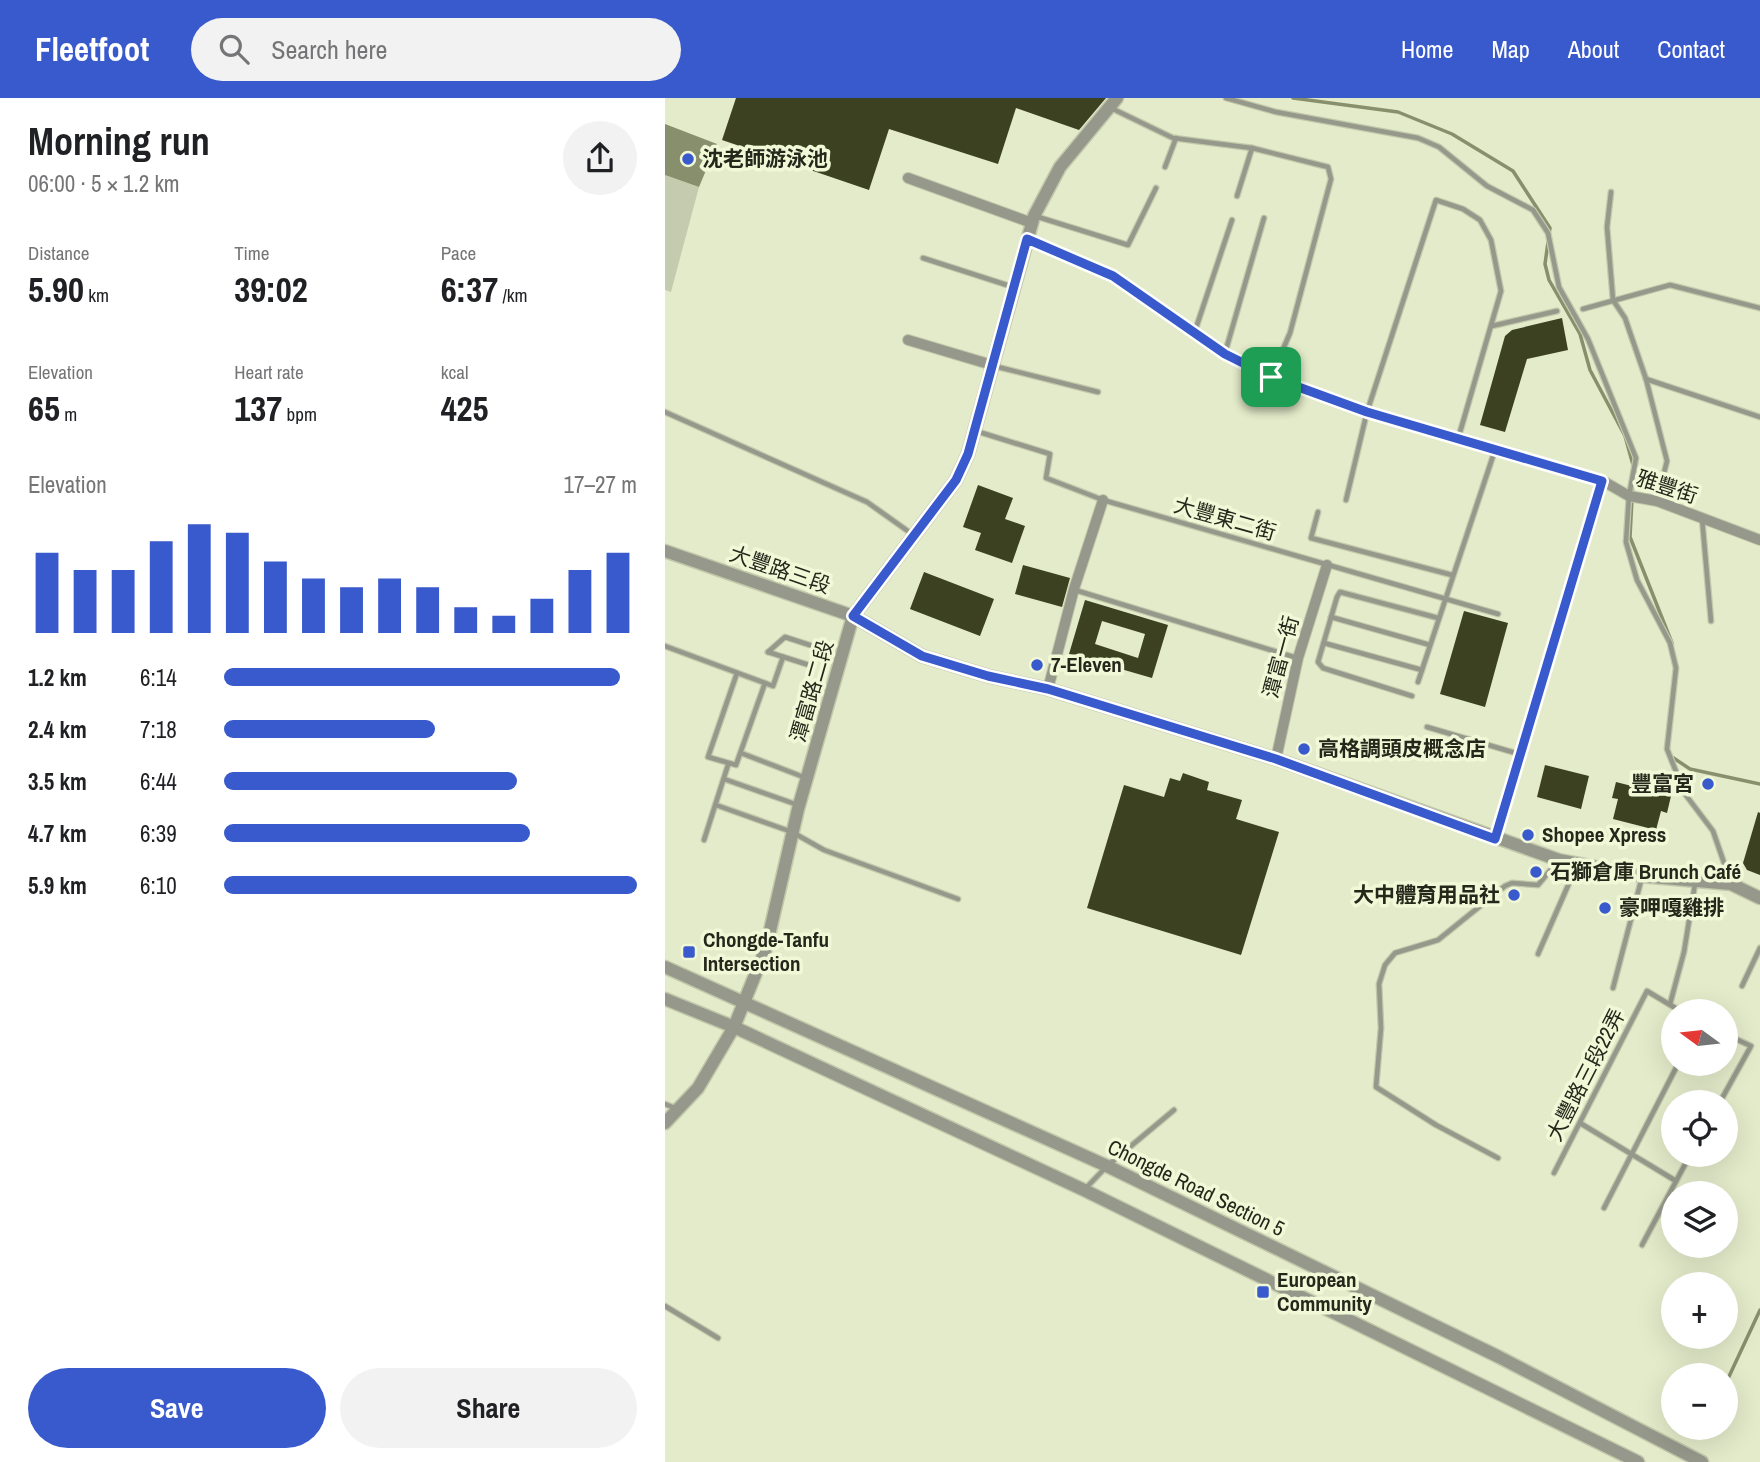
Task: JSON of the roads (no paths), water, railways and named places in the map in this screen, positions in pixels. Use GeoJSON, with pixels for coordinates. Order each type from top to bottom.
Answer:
{"type":"FeatureCollection","features":[{"type":"Feature","properties":{"kind":"street","name":"潭富路二段"},"geometry":{"type":"LineString","coordinates":[[665,1124],[698,1088],[734,1027],[766,948],[792,832],[853,616],[956,480],[968,454],[1033,220],[1060,167],[1113,102]]}},
{"type":"Feature","properties":{"kind":"street"},"geometry":{"type":"LineString","coordinates":[[908,178],[1033,220]]}},
{"type":"Feature","properties":{"kind":"street","name":"雅豐街"},"geometry":{"type":"LineString","coordinates":[[1027,239],[1113,276],[1225,354],[1271,377],[1367,412],[1602,481],[1629,496],[1657,501],[1760,540]]}},
{"type":"Feature","properties":{"kind":"street"},"geometry":{"type":"LineString","coordinates":[[908,340],[992,365]]}},
{"type":"Feature","properties":{"kind":"street"},"geometry":{"type":"LineString","coordinates":[[1495,839],[1602,481]]}},
{"type":"Feature","properties":{"kind":"street"},"geometry":{"type":"LineString","coordinates":[[1048,689],[1074,589],[1103,500]]}},
{"type":"Feature","properties":{"kind":"street","name":"大豐路三段"},"geometry":{"type":"LineString","coordinates":[[665,551],[853,616],[922,656],[988,676],[1048,689],[1276,759],[1559,860],[1642,876],[1731,884],[1760,898]]}},
{"type":"Feature","properties":{"kind":"street","name":"潭富一街"},"geometry":{"type":"LineString","coordinates":[[1276,759],[1298,658],[1327,565]]}},
{"type":"Feature","properties":{"kind":"street","name":"Chongde Road Section 5"},"geometry":{"type":"LineString","coordinates":[[665,967],[1107,1166],[1499,1357],[1702,1462]]}},
{"type":"Feature","properties":{"kind":"street"},"geometry":{"type":"LineString","coordinates":[[665,999],[734,1027],[1084,1190],[1638,1462]]}},
{"type":"Feature","properties":{"kind":"lane"},"geometry":{"type":"LineString","coordinates":[[1226,98],[1276,112],[1418,138],[1439,147],[1487,186],[1533,210],[1548,233],[1559,287],[1588,339],[1626,427],[1636,458],[1629,496],[1626,542],[1629,559],[1670,643],[1676,668],[1667,749],[1685,794],[1713,831],[1731,884]]}},
{"type":"Feature","properties":{"kind":"lane"},"geometry":{"type":"LineString","coordinates":[[1113,102],[1177,138],[1252,148],[1328,167],[1331,179],[1290,333],[1271,377]]}},
{"type":"Feature","properties":{"kind":"lane"},"geometry":{"type":"LineString","coordinates":[[1165,167],[1177,138]]}},
{"type":"Feature","properties":{"kind":"lane"},"geometry":{"type":"LineString","coordinates":[[1237,196],[1252,148]]}},
{"type":"Feature","properties":{"kind":"lane"},"geometry":{"type":"LineString","coordinates":[[1033,220],[1128,245],[1156,188]]}},
{"type":"Feature","properties":{"kind":"lane"},"geometry":{"type":"LineString","coordinates":[[1611,191],[1607,227],[1613,300],[1625,318],[1646,379],[1667,461],[1657,501]]}},
{"type":"Feature","properties":{"kind":"lane"},"geometry":{"type":"LineString","coordinates":[[1346,500],[1367,412],[1436,200],[1463,209],[1480,220],[1491,240],[1501,291],[1458,439]]}},
{"type":"Feature","properties":{"kind":"lane"},"geometry":{"type":"LineString","coordinates":[[1225,354],[1264,218]]}},
{"type":"Feature","properties":{"kind":"lane"},"geometry":{"type":"LineString","coordinates":[[1195,331],[1232,220]]}},
{"type":"Feature","properties":{"kind":"lane"},"geometry":{"type":"LineString","coordinates":[[923,258],[1014,287]]}},
{"type":"Feature","properties":{"kind":"lane"},"geometry":{"type":"LineString","coordinates":[[1583,309],[1670,285],[1760,308]]}},
{"type":"Feature","properties":{"kind":"lane"},"geometry":{"type":"LineString","coordinates":[[1492,326],[1557,311]]}},
{"type":"Feature","properties":{"kind":"lane"},"geometry":{"type":"LineString","coordinates":[[992,365],[1098,393]]}},
{"type":"Feature","properties":{"kind":"lane"},"geometry":{"type":"LineString","coordinates":[[1646,379],[1760,417]]}},
{"type":"Feature","properties":{"kind":"lane"},"geometry":{"type":"LineString","coordinates":[[665,412],[867,502],[913,535]]}},
{"type":"Feature","properties":{"kind":"lane","name":"大豐東二街"},"geometry":{"type":"LineString","coordinates":[[974,431],[1050,454],[1046,478],[1103,500],[1497,614]]}},
{"type":"Feature","properties":{"kind":"lane"},"geometry":{"type":"LineString","coordinates":[[1418,682],[1496,449]]}},
{"type":"Feature","properties":{"kind":"lane"},"geometry":{"type":"LineString","coordinates":[[1318,512],[1311,538],[1452,575]]}},
{"type":"Feature","properties":{"kind":"lane"},"geometry":{"type":"LineString","coordinates":[[1702,518],[1711,621]]}},
{"type":"Feature","properties":{"kind":"lane"},"geometry":{"type":"LineString","coordinates":[[1074,589],[1298,658]]}},
{"type":"Feature","properties":{"kind":"lane"},"geometry":{"type":"LineString","coordinates":[[1412,696],[1323,668],[1318,662],[1331,617],[1340,592],[1438,618]]}},
{"type":"Feature","properties":{"kind":"lane"},"geometry":{"type":"LineString","coordinates":[[1331,617],[1430,645]]}},
{"type":"Feature","properties":{"kind":"lane"},"geometry":{"type":"LineString","coordinates":[[812,666],[768,652],[786,637],[825,650]]}},
{"type":"Feature","properties":{"kind":"lane"},"geometry":{"type":"LineString","coordinates":[[1324,643],[1422,670]]}},
{"type":"Feature","properties":{"kind":"lane"},"geometry":{"type":"LineString","coordinates":[[665,646],[773,686],[783,657]]}},
{"type":"Feature","properties":{"kind":"lane"},"geometry":{"type":"LineString","coordinates":[[737,673],[708,757],[728,765],[736,765],[765,683]]}},
{"type":"Feature","properties":{"kind":"lane"},"geometry":{"type":"LineString","coordinates":[[1427,727],[1520,755]]}},
{"type":"Feature","properties":{"kind":"lane"},"geometry":{"type":"LineString","coordinates":[[741,752],[806,779]]}},
{"type":"Feature","properties":{"kind":"lane"},"geometry":{"type":"LineString","coordinates":[[704,841],[728,765]]}},
{"type":"Feature","properties":{"kind":"lane"},"geometry":{"type":"LineString","coordinates":[[723,779],[799,806]]}},
{"type":"Feature","properties":{"kind":"lane"},"geometry":{"type":"LineString","coordinates":[[716,805],[792,832],[824,850],[958,899]]}},
{"type":"Feature","properties":{"kind":"lane"},"geometry":{"type":"LineString","coordinates":[[1498,1158],[1436,1125],[1376,1087],[1381,1028],[1379,984],[1385,965],[1395,953],[1423,947],[1438,940],[1505,886],[1512,883],[1538,885],[1559,860]]}},
{"type":"Feature","properties":{"kind":"lane"},"geometry":{"type":"LineString","coordinates":[[1538,954],[1577,865]]}},
{"type":"Feature","properties":{"kind":"lane"},"geometry":{"type":"LineString","coordinates":[[1613,988],[1642,876]]}},
{"type":"Feature","properties":{"kind":"lane"},"geometry":{"type":"LineString","coordinates":[[1671,999],[1684,952],[1695,879]]}},
{"type":"Feature","properties":{"kind":"lane"},"geometry":{"type":"LineString","coordinates":[[1742,986],[1760,948]]}},
{"type":"Feature","properties":{"kind":"lane","name":"大豐路三段22弄"},"geometry":{"type":"LineString","coordinates":[[1554,1173],[1647,991],[1661,999]]}},
{"type":"Feature","properties":{"kind":"lane"},"geometry":{"type":"LineString","coordinates":[[1738,1040],[1751,1046],[1738,1069]]}},
{"type":"Feature","properties":{"kind":"lane"},"geometry":{"type":"LineString","coordinates":[[1604,1208],[1672,1076]]}},
{"type":"Feature","properties":{"kind":"lane"},"geometry":{"type":"LineString","coordinates":[[665,1104],[679,1109]]}},
{"type":"Feature","properties":{"kind":"lane"},"geometry":{"type":"LineString","coordinates":[[1084,1190],[1107,1166],[1174,1110]]}},
{"type":"Feature","properties":{"kind":"lane"},"geometry":{"type":"LineString","coordinates":[[1580,1123],[1676,1181],[1684,1167]]}},
{"type":"Feature","properties":{"kind":"lane"},"geometry":{"type":"LineString","coordinates":[[1642,1245],[1661,1209]]}},
{"type":"Feature","properties":{"kind":"lane"},"geometry":{"type":"LineString","coordinates":[[665,1306],[718,1338]]}},
{"type":"Feature","properties":{"kind":"waterway"},"geometry":{"type":"LineString","coordinates":[[1293,98],[1398,112],[1452,134],[1513,171],[1550,228],[1549,234]]}},
{"type":"Feature","properties":{"kind":"waterway"},"geometry":{"type":"LineString","coordinates":[[1548,242],[1545,264],[1549,280],[1580,334],[1590,370],[1625,436],[1633,465]]}},
{"type":"Feature","properties":{"kind":"waterway"},"geometry":{"type":"LineString","coordinates":[[1633,480],[1630,537],[1672,643]]}},
{"type":"Feature","properties":{"kind":"waterway"},"geometry":{"type":"LineString","coordinates":[[1672,757],[1690,769],[1760,784]]}},
{"type":"Feature","properties":{"kind":"waterway"},"geometry":{"type":"LineString","coordinates":[[1735,1363],[1760,1310]]}},
{"type":"Feature","properties":{"kind":"place","name":"沈老師游泳池"},"geometry":{"type":"Point","coordinates":[688,159]}},
{"type":"Feature","properties":{"kind":"place","name":"7-Eleven"},"geometry":{"type":"Point","coordinates":[1037,665]}},
{"type":"Feature","properties":{"kind":"place","name":"高格調頭皮概念店"},"geometry":{"type":"Point","coordinates":[1304,749]}},
{"type":"Feature","properties":{"kind":"place","name":"豐富宮"},"geometry":{"type":"Point","coordinates":[1708,784]}},
{"type":"Feature","properties":{"kind":"place","name":"Shopee Xpress"},"geometry":{"type":"Point","coordinates":[1528,835]}},
{"type":"Feature","properties":{"kind":"place","name":"石獅倉庫 Brunch Café"},"geometry":{"type":"Point","coordinates":[1536,872]}},
{"type":"Feature","properties":{"kind":"place","name":"大中體育用品社"},"geometry":{"type":"Point","coordinates":[1514,895]}},
{"type":"Feature","properties":{"kind":"place","name":"豪呷嘎雞排"},"geometry":{"type":"Point","coordinates":[1605,908]}},
{"type":"Feature","properties":{"kind":"place","name":"Chongde-Tanfu Intersection"},"geometry":{"type":"Point","coordinates":[689,952]}},
{"type":"Feature","properties":{"kind":"place","name":"European Community"},"geometry":{"type":"Point","coordinates":[1263,1292]}}]}
